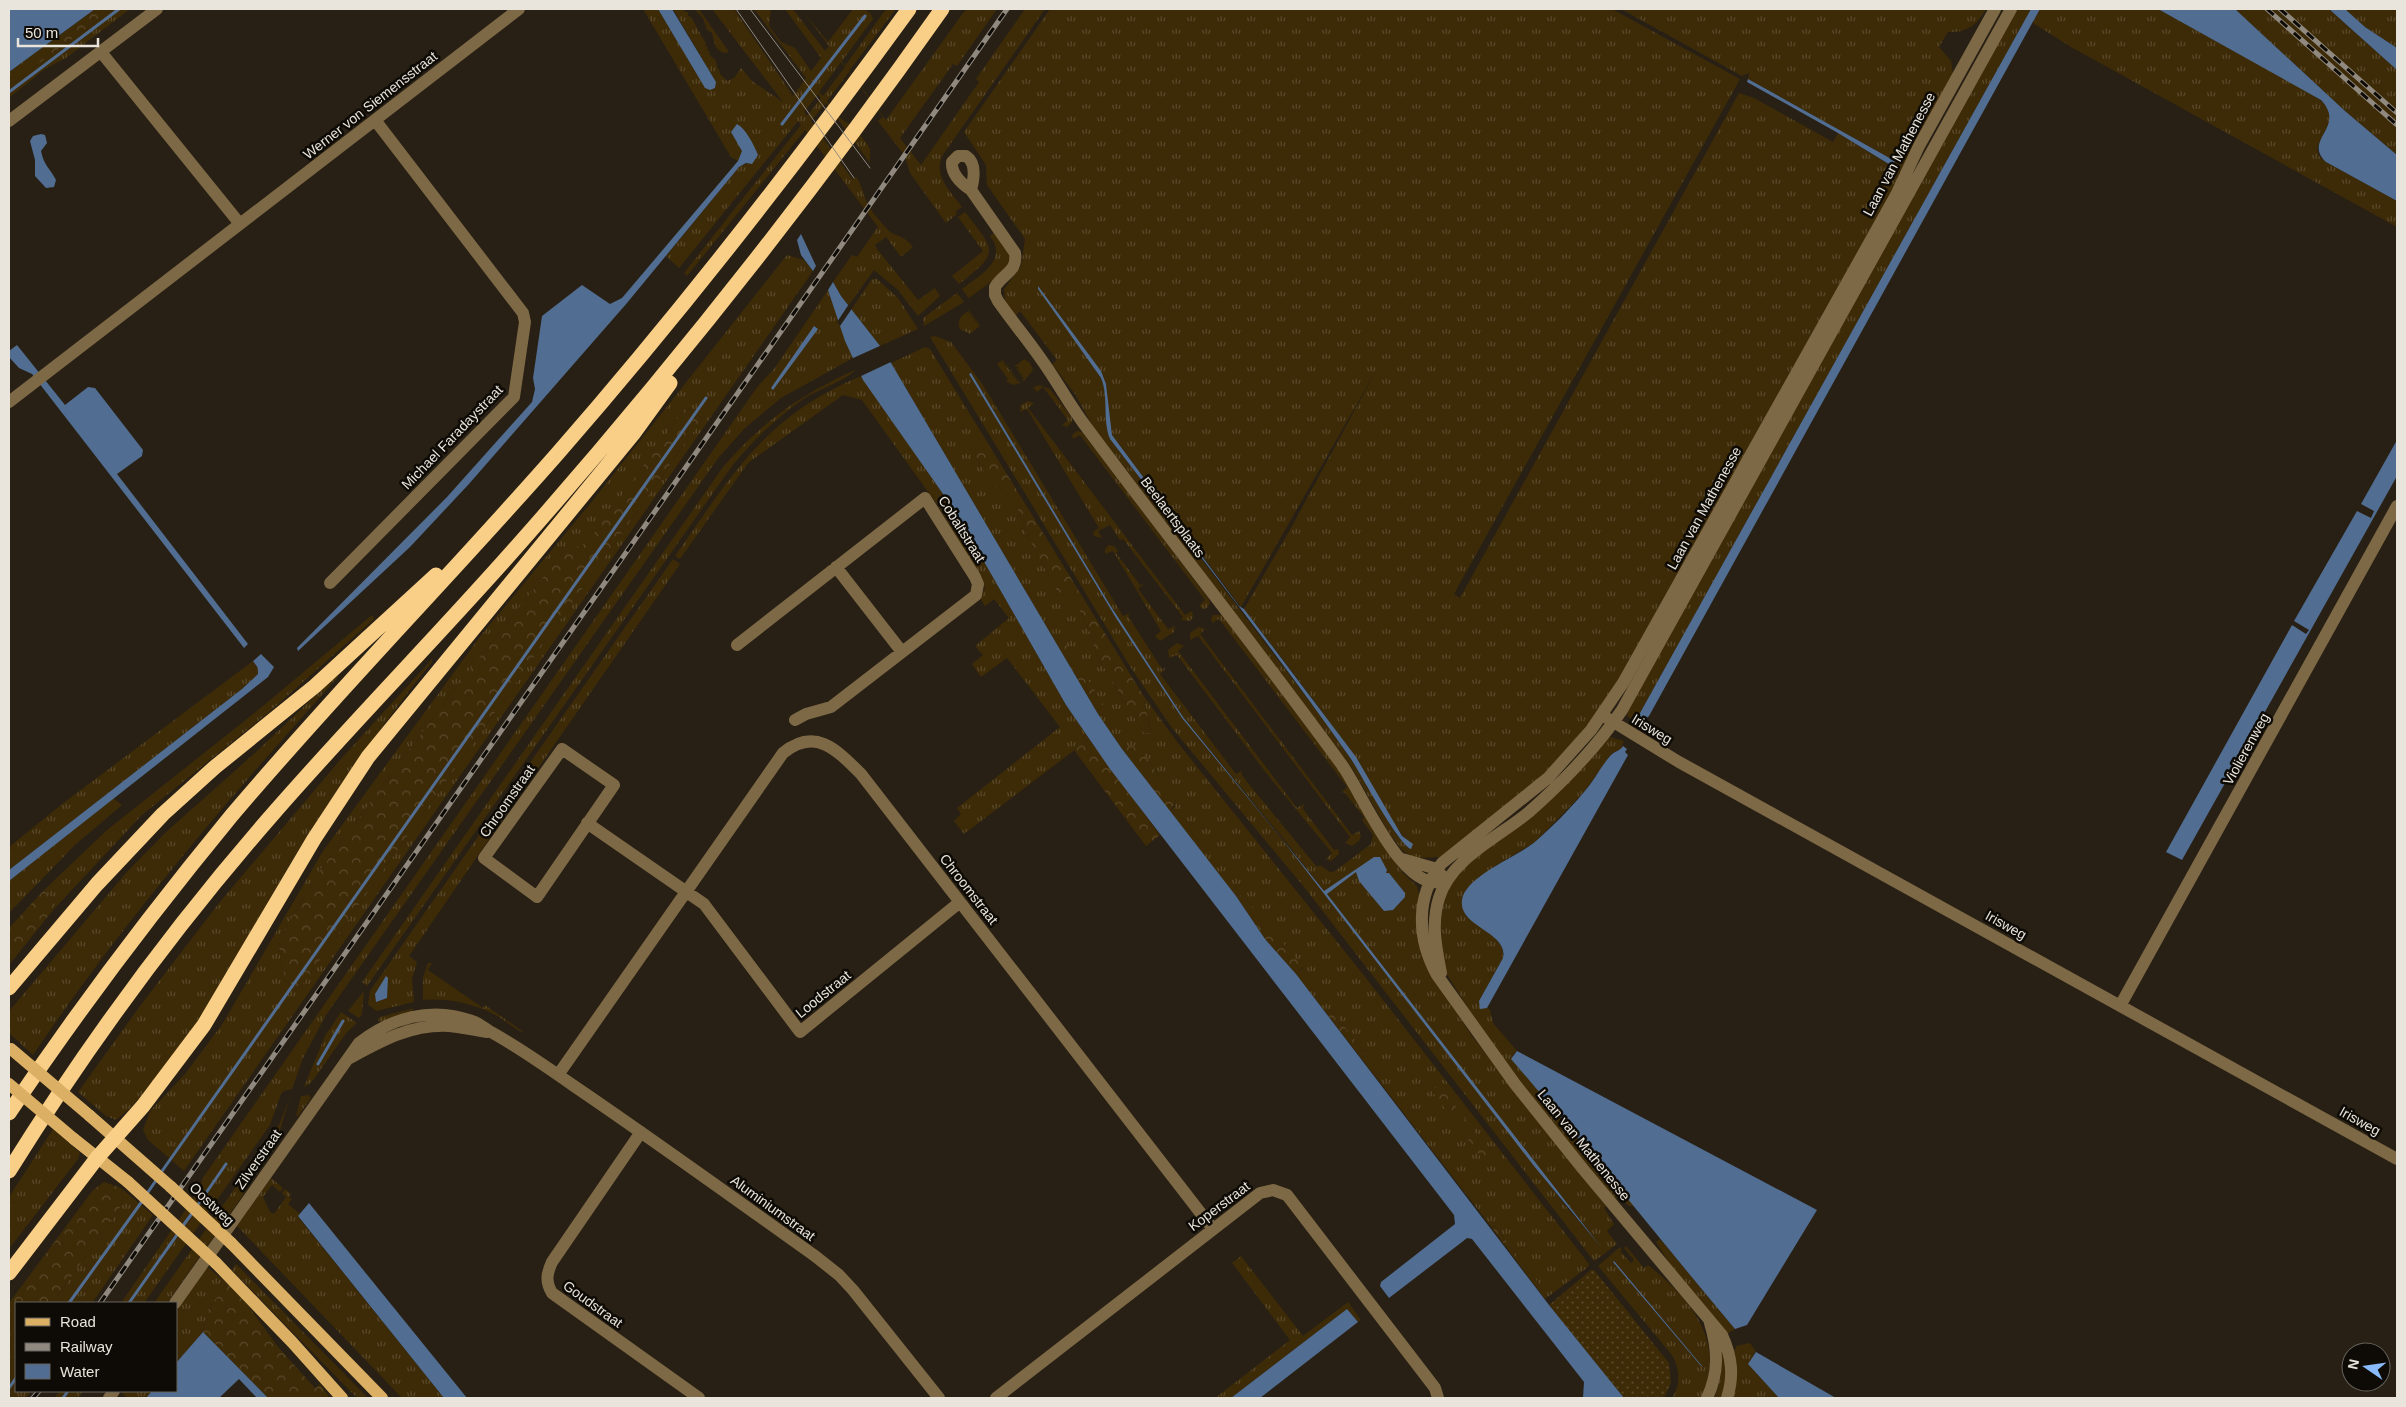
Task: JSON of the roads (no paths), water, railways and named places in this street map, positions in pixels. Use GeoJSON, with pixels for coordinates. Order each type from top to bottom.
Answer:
{"type":"FeatureCollection","features":[{"type":"Feature","properties":{"kind":"highway"},"geometry":{"type":"LineString","coordinates":[[9,1113],[119,958],[215,836],[335,699],[506,512],[607,396],[708,274],[782,180],[909,9]]}},
{"type":"Feature","properties":{"kind":"highway"},"geometry":{"type":"LineString","coordinates":[[9,1273],[97,1158],[116,1138],[204,1025],[314,839],[368,757],[633,434],[942,9]]}},
{"type":"Feature","properties":{"kind":"highway"},"geometry":{"type":"LineString","coordinates":[[9,1171],[90,1049],[225,871],[308,774],[576,479],[657,385],[768,246]]}},
{"type":"Feature","properties":{"kind":"highway"},"geometry":{"type":"LineString","coordinates":[[9,988],[108,871],[163,814],[215,767],[308,692],[506,512]]}},
{"type":"Feature","properties":{"kind":"main road","name":"Oostweg"},"geometry":{"type":"LineString","coordinates":[[10,1048],[116,1138],[231,1242],[382,1398]]}},
{"type":"Feature","properties":{"kind":"main road"},"geometry":{"type":"LineString","coordinates":[[9,1084],[128,1182],[216,1263],[287,1336],[342,1398]]}},
{"type":"Feature","properties":{"kind":"street"},"geometry":{"type":"LineString","coordinates":[[9,121],[157,9]]}},
{"type":"Feature","properties":{"kind":"street","name":"Werner von Siemensstraat"},"geometry":{"type":"LineString","coordinates":[[9,402],[519,9]]}},
{"type":"Feature","properties":{"kind":"street","name":"Laan van Mathenesse"},"geometry":{"type":"LineString","coordinates":[[1727,1398],[1731,1384],[1732,1364],[1722,1335],[1709,1322],[1521,1092],[1427,958],[1421,930],[1423,901],[1436,869],[1459,848],[1504,816],[1548,778],[1602,714],[1623,683],[1662,612],[1694,560],[1896,195],[1919,146],[1995,9]]}},
{"type":"Feature","properties":{"kind":"street","name":"Laan van Mathenesse"},"geometry":{"type":"LineString","coordinates":[[1443,981],[1434,932],[1439,897],[1446,882],[1463,862],[1528,813],[1576,768],[1613,723],[2011,9]]}},
{"type":"Feature","properties":{"kind":"street"},"geometry":{"type":"LineString","coordinates":[[101,52],[240,224]]}},
{"type":"Feature","properties":{"kind":"street","name":"Michael Faradaystraat"},"geometry":{"type":"LineString","coordinates":[[330,583],[514,397],[525,322],[523,313],[375,120]]}},
{"type":"Feature","properties":{"kind":"street","name":"Beelaertsplaats"},"geometry":{"type":"LineString","coordinates":[[971,190],[1015,253],[1016,263],[1013,270],[995,287],[998,301],[1040,358],[1085,426],[1341,764],[1387,842],[1408,868],[1421,880],[1431,883]]}},
{"type":"Feature","properties":{"kind":"street","name":"Cobaltstraat"},"geometry":{"type":"LineString","coordinates":[[737,645],[925,498],[975,577],[978,589],[976,595],[830,708],[806,714],[795,720]]}},
{"type":"Feature","properties":{"kind":"street","name":"Violierenweg"},"geometry":{"type":"LineString","coordinates":[[2120,1006],[2397,506]]}},
{"type":"Feature","properties":{"kind":"street"},"geometry":{"type":"LineString","coordinates":[[836,567],[902,652]]}},
{"type":"Feature","properties":{"kind":"street","name":"Irisweg"},"geometry":{"type":"LineString","coordinates":[[1602,714],[1613,723],[1696,772],[2397,1159]]}},
{"type":"Feature","properties":{"kind":"street","name":"Chroomstraat"},"geometry":{"type":"LineString","coordinates":[[558,1075],[783,753],[801,741],[812,740],[836,752],[861,774],[1213,1229]]}},
{"type":"Feature","properties":{"kind":"street","name":"Chroomstraat"},"geometry":{"type":"LineString","coordinates":[[562,749],[614,785],[587,823],[537,897],[484,858],[562,749]]}},
{"type":"Feature","properties":{"kind":"street"},"geometry":{"type":"LineString","coordinates":[[587,823],[686,892]]}},
{"type":"Feature","properties":{"kind":"street"},"geometry":{"type":"LineString","coordinates":[[1402,860],[1436,869],[1446,882]]}},
{"type":"Feature","properties":{"kind":"street"},"geometry":{"type":"LineString","coordinates":[[1431,883],[1446,882]]}},
{"type":"Feature","properties":{"kind":"street","name":"Loodstraat"},"geometry":{"type":"LineString","coordinates":[[686,892],[704,904],[800,1032],[960,902]]}},
{"type":"Feature","properties":{"kind":"street","name":"Zilverstraat"},"geometry":{"type":"LineString","coordinates":[[176,1302],[350,1058],[394,1035],[415,1028],[449,1026],[491,1032],[558,1075]]}},
{"type":"Feature","properties":{"kind":"street","name":"Aluminiumstraat"},"geometry":{"type":"LineString","coordinates":[[558,1075],[641,1132],[839,1275],[939,1398]]}},
{"type":"Feature","properties":{"kind":"street","name":"Goudstraat"},"geometry":{"type":"LineString","coordinates":[[641,1132],[552,1262],[548,1270],[548,1286],[552,1293],[699,1398]]}},
{"type":"Feature","properties":{"kind":"street","name":"Koperstraat"},"geometry":{"type":"LineString","coordinates":[[996,1398],[1260,1193],[1273,1190],[1287,1195],[1435,1388],[1438,1398]]}},
{"type":"Feature","properties":{"kind":"street","name":"Laan van Mathenesse"},"geometry":{"type":"LineString","coordinates":[[1708,1398],[1715,1382],[1716,1353],[1709,1322]]}},
{"type":"Feature","properties":{"kind":"water"},"geometry":{"type":"Polygon","coordinates":[[[9,9],[95,9],[9,72],[9,9]]]}},
{"type":"Feature","properties":{"kind":"water"},"geometry":{"type":"Polygon","coordinates":[[[658,9],[672,9],[716,82],[715,88],[710,90],[705,88],[658,9]]]}},
{"type":"Feature","properties":{"kind":"water"},"geometry":{"type":"Polygon","coordinates":[[[2031,9],[2040,9],[1649,716],[1639,726],[1636,725],[1635,722],[2031,9]]]}},
{"type":"Feature","properties":{"kind":"water"},"geometry":{"type":"Polygon","coordinates":[[[2158,9],[2235,9],[2345,111],[2397,155],[2397,201],[2326,162],[2320,154],[2319,147],[2328,126],[2329,118],[2328,110],[2321,100],[2158,9]]]}},
{"type":"Feature","properties":{"kind":"water"},"geometry":{"type":"Polygon","coordinates":[[[2329,9],[2345,9],[2365,27],[2397,48],[2397,70],[2329,9]]]}},
{"type":"Feature","properties":{"kind":"water"},"geometry":{"type":"Polygon","coordinates":[[[1748,79],[1895,161],[1892,166],[1747,82],[1748,79]]]}},
{"type":"Feature","properties":{"kind":"water"},"geometry":{"type":"Polygon","coordinates":[[[737,124],[747,133],[758,155],[752,164],[746,163],[739,167],[627,303],[468,485],[410,547],[298,651],[297,648],[447,497],[532,402],[535,389],[533,378],[542,316],[582,285],[610,304],[622,298],[738,161],[742,151],[731,132],[737,124]]]}},
{"type":"Feature","properties":{"kind":"water"},"geometry":{"type":"Polygon","coordinates":[[[45,135],[47,143],[41,151],[42,156],[56,180],[54,187],[46,188],[35,176],[35,160],[30,141],[33,136],[45,135]]]}},
{"type":"Feature","properties":{"kind":"water"},"geometry":{"type":"Polygon","coordinates":[[[801,234],[816,266],[813,271],[801,255],[797,240],[801,234]]]}},
{"type":"Feature","properties":{"kind":"water"},"geometry":{"type":"Polygon","coordinates":[[[833,282],[841,296],[884,351],[1098,714],[1122,749],[1236,896],[1265,939],[1296,974],[1549,1305],[1624,1398],[1583,1398],[1584,1382],[1472,1239],[1467,1238],[1389,1298],[1380,1286],[1381,1282],[1455,1224],[1454,1215],[1110,769],[1066,705],[955,511],[863,380],[845,341],[828,290],[833,282]]]}},
{"type":"Feature","properties":{"kind":"water"},"geometry":{"type":"Polygon","coordinates":[[[1038,286],[1101,371],[1106,384],[1112,435],[1239,606],[1244,609],[1356,757],[1402,836],[1413,844],[1411,849],[1398,835],[1351,759],[1293,678],[1110,439],[1106,424],[1105,393],[1101,378],[1038,289],[1038,286]]]}},
{"type":"Feature","properties":{"kind":"water"},"geometry":{"type":"Polygon","coordinates":[[[814,326],[818,329],[773,390],[771,388],[814,326]]]}},
{"type":"Feature","properties":{"kind":"water"},"geometry":{"type":"Polygon","coordinates":[[[17,345],[65,405],[88,387],[95,388],[143,450],[142,456],[117,474],[248,644],[244,648],[32,374],[19,368],[9,357],[9,351],[17,345]]]}},
{"type":"Feature","properties":{"kind":"water"},"geometry":{"type":"Polygon","coordinates":[[[971,373],[1110,605],[1183,717],[1324,891],[1374,857],[1380,857],[1387,870],[1386,873],[1389,873],[1405,893],[1405,897],[1393,910],[1384,911],[1359,881],[1356,872],[1327,894],[1601,1247],[1534,1166],[1281,838],[1182,718],[1116,618],[969,374],[971,373]]]}},
{"type":"Feature","properties":{"kind":"water"},"geometry":{"type":"Polygon","coordinates":[[[2397,440],[2397,476],[2182,860],[2166,852],[2292,625],[2306,634],[2309,630],[2294,621],[2357,511],[2371,518],[2374,511],[2361,504],[2397,440]]]}},
{"type":"Feature","properties":{"kind":"water"},"geometry":{"type":"Polygon","coordinates":[[[261,654],[274,667],[268,677],[9,881],[9,870],[242,689],[258,674],[258,668],[253,661],[261,654]]]}},
{"type":"Feature","properties":{"kind":"water"},"geometry":{"type":"Polygon","coordinates":[[[1623,746],[1627,749],[1625,752],[1628,755],[1487,1008],[1480,1009],[1479,1001],[1503,958],[1503,949],[1492,935],[1468,917],[1463,909],[1462,900],[1465,891],[1482,875],[1528,847],[1542,836],[1588,788],[1611,755],[1623,746]]]}},
{"type":"Feature","properties":{"kind":"water"},"geometry":{"type":"Polygon","coordinates":[[[386,976],[388,978],[387,998],[376,1002],[375,994],[386,976]]]}},
{"type":"Feature","properties":{"kind":"water"},"geometry":{"type":"Polygon","coordinates":[[[1517,1051],[1817,1210],[1747,1325],[1735,1329],[1511,1059],[1517,1051]]]}},
{"type":"Feature","properties":{"kind":"water"},"geometry":{"type":"Polygon","coordinates":[[[309,1203],[467,1398],[444,1398],[298,1216],[309,1203]]]}},
{"type":"Feature","properties":{"kind":"water"},"geometry":{"type":"Polygon","coordinates":[[[1614,1261],[1702,1366],[1613,1262],[1614,1261]]]}},
{"type":"Feature","properties":{"kind":"water"},"geometry":{"type":"Polygon","coordinates":[[[1347,1309],[1358,1322],[1260,1398],[1231,1398],[1347,1309]]]}},
{"type":"Feature","properties":{"kind":"water"},"geometry":{"type":"Polygon","coordinates":[[[203,1332],[268,1398],[257,1398],[239,1379],[219,1398],[146,1398],[151,1392],[178,1392],[178,1361],[203,1332]]]}},
{"type":"Feature","properties":{"kind":"water"},"geometry":{"type":"Polygon","coordinates":[[[1756,1352],[1836,1398],[1779,1398],[1748,1364],[1756,1352]]]}},
{"type":"Feature","properties":{"kind":"waterway"},"geometry":{"type":"LineString","coordinates":[[9,92],[119,9]]}},
{"type":"Feature","properties":{"kind":"waterway"},"geometry":{"type":"LineString","coordinates":[[782,124],[865,16]]}},
{"type":"Feature","properties":{"kind":"waterway"},"geometry":{"type":"LineString","coordinates":[[160,1174],[706,398]]}},
{"type":"Feature","properties":{"kind":"waterway"},"geometry":{"type":"LineString","coordinates":[[318,1064],[343,1021]]}},
{"type":"Feature","properties":{"kind":"waterway"},"geometry":{"type":"LineString","coordinates":[[197,1206],[226,1164]]}},
{"type":"Feature","properties":{"kind":"waterway"},"geometry":{"type":"LineString","coordinates":[[146,1195],[157,1179]]}},
{"type":"Feature","properties":{"kind":"waterway"},"geometry":{"type":"LineString","coordinates":[[70,1302],[143,1200]]}},
{"type":"Feature","properties":{"kind":"waterway"},"geometry":{"type":"LineString","coordinates":[[182,1227],[193,1212]]}},
{"type":"Feature","properties":{"kind":"waterway"},"geometry":{"type":"LineString","coordinates":[[130,1302],[179,1232]]}},
{"type":"Feature","properties":{"kind":"waterway"},"geometry":{"type":"LineString","coordinates":[[9,1388],[15,1379]]}},
{"type":"Feature","properties":{"kind":"waterway"},"geometry":{"type":"LineString","coordinates":[[63,1398],[67,1392]]}},
{"type":"Feature","properties":{"kind":"tram line"},"geometry":{"type":"LineString","coordinates":[[736,9],[854,178]]}},
{"type":"Feature","properties":{"kind":"tram line"},"geometry":{"type":"LineString","coordinates":[[750,9],[870,168]]}},
{"type":"Feature","properties":{"kind":"railway"},"geometry":{"type":"LineString","coordinates":[[101,1302],[1007,9]]}},
{"type":"Feature","properties":{"kind":"railway"},"geometry":{"type":"LineString","coordinates":[[2267,9],[2397,125]]}},
{"type":"Feature","properties":{"kind":"railway"},"geometry":{"type":"LineString","coordinates":[[2280,9],[2397,113]]}},
{"type":"Feature","properties":{"kind":"railway"},"geometry":{"type":"LineString","coordinates":[[33,1398],[38,1392]]}}]}
